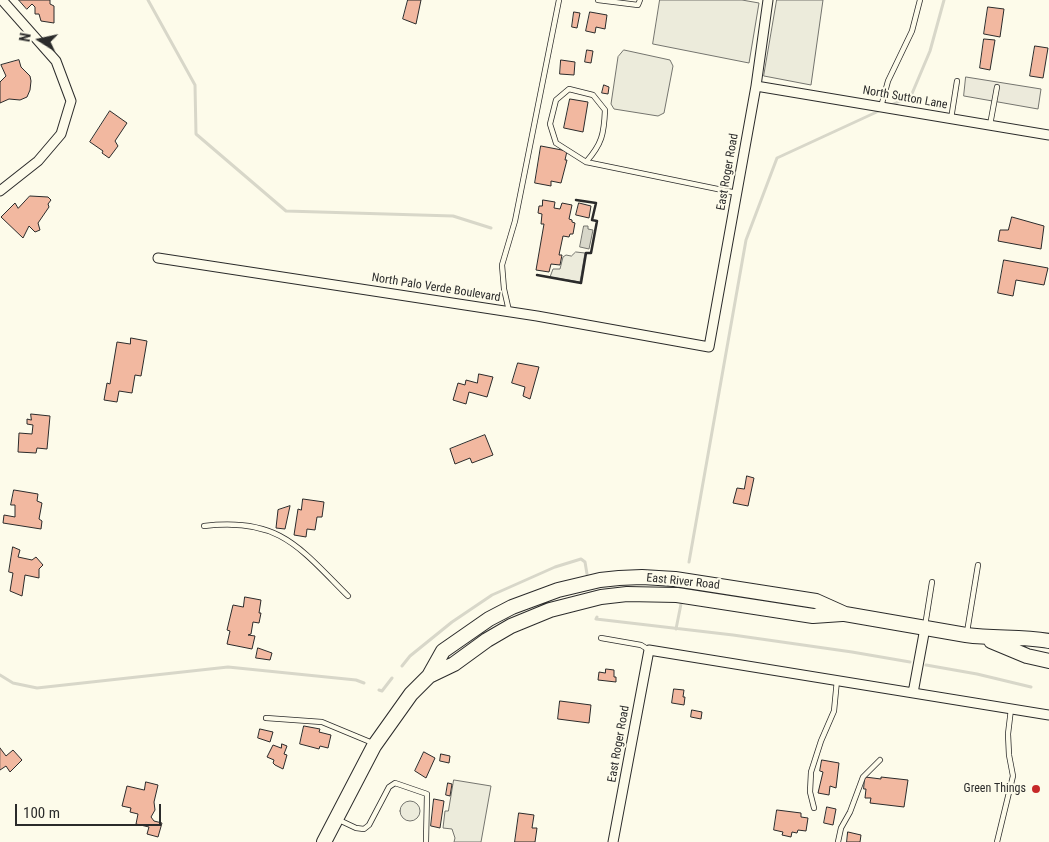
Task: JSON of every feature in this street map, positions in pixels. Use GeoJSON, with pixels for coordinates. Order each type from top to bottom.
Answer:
{"type":"FeatureCollection","features":[{"type":"Feature","properties":{"kind":"main road","name":"East River Road"},"geometry":{"type":"LineString","coordinates":[[323,840],[376,744],[411,694],[429,676],[442,652],[489,619],[543,594],[600,580],[642,577],[690,581],[816,601],[845,614],[983,638],[1032,638],[1049,641]]}},
{"type":"Feature","properties":{"kind":"main road","name":"East River Road"},"geometry":{"type":"LineString","coordinates":[[983,638],[1027,656],[1049,661]]}},
{"type":"Feature","properties":{"kind":"street"},"geometry":{"type":"LineString","coordinates":[[0,190],[38,161],[61,134],[71,102],[56,61],[2,0]]}},
{"type":"Feature","properties":{"kind":"street","name":"East Roger Road"},"geometry":{"type":"LineString","coordinates":[[709,347],[756,86],[768,0]]}},
{"type":"Feature","properties":{"kind":"street","name":"North Sutton Lane"},"geometry":{"type":"LineString","coordinates":[[756,86],[1049,135]]}},
{"type":"Feature","properties":{"kind":"street","name":"North Palo Verde Boulevard"},"geometry":{"type":"LineString","coordinates":[[158,258],[537,316],[709,347]]}},
{"type":"Feature","properties":{"kind":"street"},"geometry":{"type":"LineString","coordinates":[[913,693],[925,628]]}},
{"type":"Feature","properties":{"kind":"street"},"geometry":{"type":"LineString","coordinates":[[649,650],[1049,715]]}},
{"type":"Feature","properties":{"kind":"street","name":"East Roger Road"},"geometry":{"type":"LineString","coordinates":[[614,842],[649,650]]}},
{"type":"Feature","properties":{"kind":"lane"},"geometry":{"type":"LineString","coordinates":[[509,313],[502,265],[515,221],[559,0]]}},
{"type":"Feature","properties":{"kind":"lane"},"geometry":{"type":"LineString","coordinates":[[598,0],[638,5],[640,0]]}},
{"type":"Feature","properties":{"kind":"lane"},"geometry":{"type":"LineString","coordinates":[[880,107],[888,81],[912,31],[920,0]]}},
{"type":"Feature","properties":{"kind":"lane"},"geometry":{"type":"LineString","coordinates":[[951,119],[957,81]]}},
{"type":"Feature","properties":{"kind":"lane"},"geometry":{"type":"LineString","coordinates":[[990,125],[998,87]]}},
{"type":"Feature","properties":{"kind":"lane"},"geometry":{"type":"LineString","coordinates":[[586,162],[598,147],[604,126],[605,110],[593,95],[569,89],[556,100],[550,124],[556,143],[586,162],[737,193]]}},
{"type":"Feature","properties":{"kind":"lane"},"geometry":{"type":"LineString","coordinates":[[204,526],[227,523],[257,526],[280,535],[292,542],[311,558],[348,596]]}},
{"type":"Feature","properties":{"kind":"lane"},"geometry":{"type":"LineString","coordinates":[[966,635],[978,565]]}},
{"type":"Feature","properties":{"kind":"lane"},"geometry":{"type":"LineString","coordinates":[[925,628],[932,582]]}},
{"type":"Feature","properties":{"kind":"lane"},"geometry":{"type":"LineString","coordinates":[[601,638],[641,646],[649,650]]}},
{"type":"Feature","properties":{"kind":"lane"},"geometry":{"type":"LineString","coordinates":[[814,808],[810,792],[811,772],[821,741],[834,711],[837,680]]}},
{"type":"Feature","properties":{"kind":"lane"},"geometry":{"type":"LineString","coordinates":[[997,842],[1013,776],[1008,734],[1011,709]]}},
{"type":"Feature","properties":{"kind":"lane"},"geometry":{"type":"LineString","coordinates":[[266,718],[322,722],[376,744]]}},
{"type":"Feature","properties":{"kind":"lane"},"geometry":{"type":"LineString","coordinates":[[838,842],[841,828],[850,812],[863,777],[880,760]]}},
{"type":"Feature","properties":{"kind":"lane"},"geometry":{"type":"LineString","coordinates":[[335,819],[356,828],[364,829],[369,825],[388,787],[395,783],[401,784],[427,794],[426,842]]}},
{"type":"Feature","properties":{"kind":"shaded area"},"geometry":{"type":"Polygon","coordinates":[[[660,0],[742,0],[759,3],[749,63],[653,44],[660,0]]]}},
{"type":"Feature","properties":{"kind":"shaded area"},"geometry":{"type":"Polygon","coordinates":[[[777,0],[823,0],[811,85],[764,76],[777,0]]]}},
{"type":"Feature","properties":{"kind":"shaded area"},"geometry":{"type":"Polygon","coordinates":[[[624,50],[670,60],[673,66],[664,113],[658,116],[614,109],[611,104],[618,57],[624,50]]]}},
{"type":"Feature","properties":{"kind":"shaded area"},"geometry":{"type":"Polygon","coordinates":[[[966,77],[1041,89],[1038,109],[964,96],[966,77]]]}},
{"type":"Feature","properties":{"kind":"shaded area"},"geometry":{"type":"Polygon","coordinates":[[[584,226],[588,226],[588,229],[593,230],[589,249],[580,247],[584,226]]]}},
{"type":"Feature","properties":{"kind":"shaded area"},"geometry":{"type":"Polygon","coordinates":[[[576,252],[585,253],[580,282],[550,277],[553,269],[560,269],[563,257],[566,255],[571,256],[576,252]]]}},
{"type":"Feature","properties":{"kind":"shaded area"},"geometry":{"type":"Polygon","coordinates":[[[454,780],[491,786],[481,842],[454,842],[455,838],[452,829],[443,828],[445,811],[448,811],[454,780]]]}},
{"type":"Feature","properties":{"kind":"shaded area"},"geometry":{"type":"Polygon","coordinates":[[[410,801],[417,804],[420,811],[417,818],[410,821],[403,818],[400,811],[403,804],[410,801]]]}},
{"type":"Feature","properties":{"kind":"building"},"geometry":{"type":"Polygon","coordinates":[[[19,0],[50,0],[50,4],[54,6],[54,23],[41,21],[39,14],[35,14],[35,7],[32,4],[27,9],[19,0]]]}},
{"type":"Feature","properties":{"kind":"building"},"geometry":{"type":"Polygon","coordinates":[[[408,0],[421,0],[416,24],[403,19],[408,0]]]}},
{"type":"Feature","properties":{"kind":"building"},"geometry":{"type":"Polygon","coordinates":[[[988,7],[1004,9],[1000,37],[984,34],[988,7]]]}},
{"type":"Feature","properties":{"kind":"building"},"geometry":{"type":"Polygon","coordinates":[[[574,12],[580,13],[577,28],[572,27],[574,12]]]}},
{"type":"Feature","properties":{"kind":"building"},"geometry":{"type":"Polygon","coordinates":[[[590,12],[607,15],[605,29],[596,27],[595,33],[586,31],[590,12]]]}},
{"type":"Feature","properties":{"kind":"building"},"geometry":{"type":"Polygon","coordinates":[[[984,39],[995,40],[990,70],[980,68],[984,39]]]}},
{"type":"Feature","properties":{"kind":"building"},"geometry":{"type":"Polygon","coordinates":[[[1035,46],[1048,48],[1043,78],[1030,76],[1035,46]]]}},
{"type":"Feature","properties":{"kind":"building"},"geometry":{"type":"Polygon","coordinates":[[[587,50],[593,51],[591,63],[585,62],[587,50]]]}},
{"type":"Feature","properties":{"kind":"building"},"geometry":{"type":"Polygon","coordinates":[[[19,60],[21,67],[30,76],[30,90],[27,97],[20,100],[9,99],[0,103],[0,82],[6,76],[1,65],[19,60]]]}},
{"type":"Feature","properties":{"kind":"building"},"geometry":{"type":"Polygon","coordinates":[[[561,60],[575,62],[574,75],[560,74],[561,60]]]}},
{"type":"Feature","properties":{"kind":"building"},"geometry":{"type":"Polygon","coordinates":[[[604,85],[609,87],[608,94],[602,93],[604,85]]]}},
{"type":"Feature","properties":{"kind":"building"},"geometry":{"type":"Polygon","coordinates":[[[570,99],[588,102],[583,132],[564,128],[570,99]]]}},
{"type":"Feature","properties":{"kind":"building"},"geometry":{"type":"Polygon","coordinates":[[[110,111],[127,123],[115,141],[118,146],[109,158],[90,142],[110,111]]]}},
{"type":"Feature","properties":{"kind":"building"},"geometry":{"type":"Polygon","coordinates":[[[541,146],[567,151],[565,160],[567,160],[561,183],[551,181],[551,186],[535,183],[541,146]]]}},
{"type":"Feature","properties":{"kind":"building"},"geometry":{"type":"Polygon","coordinates":[[[30,196],[48,197],[51,200],[48,204],[49,207],[38,223],[40,230],[35,232],[29,226],[23,238],[1,217],[15,203],[18,208],[30,196]]]}},
{"type":"Feature","properties":{"kind":"building"},"geometry":{"type":"Polygon","coordinates":[[[543,200],[555,202],[554,208],[560,209],[562,203],[572,205],[569,219],[575,223],[573,234],[570,234],[569,237],[563,236],[559,255],[562,255],[560,265],[551,264],[549,272],[536,270],[544,224],[541,224],[542,214],[538,213],[539,206],[542,206],[543,200]]]}},
{"type":"Feature","properties":{"kind":"building"},"geometry":{"type":"Polygon","coordinates":[[[579,203],[591,206],[589,218],[576,215],[579,203]]]}},
{"type":"Feature","properties":{"kind":"building"},"geometry":{"type":"Polygon","coordinates":[[[1012,217],[1044,226],[1041,249],[998,241],[1000,230],[1008,230],[1012,217]]]}},
{"type":"Feature","properties":{"kind":"building"},"geometry":{"type":"Polygon","coordinates":[[[1004,260],[1048,268],[1044,285],[1016,280],[1013,296],[998,293],[1004,260]]]}},
{"type":"Feature","properties":{"kind":"building"},"geometry":{"type":"Polygon","coordinates":[[[131,338],[147,341],[141,376],[135,375],[132,393],[119,391],[117,402],[104,400],[107,383],[110,384],[117,342],[130,344],[131,338]]]}},
{"type":"Feature","properties":{"kind":"building"},"geometry":{"type":"Polygon","coordinates":[[[518,363],[539,367],[530,399],[523,396],[525,387],[512,383],[518,363]]]}},
{"type":"Feature","properties":{"kind":"building"},"geometry":{"type":"Polygon","coordinates":[[[479,374],[493,377],[487,397],[469,392],[466,404],[453,400],[458,383],[465,385],[466,380],[477,383],[479,374]]]}},
{"type":"Feature","properties":{"kind":"building"},"geometry":{"type":"Polygon","coordinates":[[[31,414],[50,416],[47,449],[37,448],[36,453],[18,452],[19,433],[32,434],[33,425],[27,424],[27,419],[31,420],[31,414]]]}},
{"type":"Feature","properties":{"kind":"building"},"geometry":{"type":"Polygon","coordinates":[[[485,435],[493,455],[472,463],[470,458],[455,464],[450,449],[485,435]]]}},
{"type":"Feature","properties":{"kind":"building"},"geometry":{"type":"Polygon","coordinates":[[[747,476],[754,478],[748,506],[733,503],[737,488],[744,489],[747,476]]]}},
{"type":"Feature","properties":{"kind":"building"},"geometry":{"type":"Polygon","coordinates":[[[14,490],[38,494],[37,501],[42,503],[39,519],[42,521],[41,529],[3,523],[4,515],[15,517],[15,505],[11,505],[14,490]]]}},
{"type":"Feature","properties":{"kind":"building"},"geometry":{"type":"Polygon","coordinates":[[[303,499],[324,502],[322,517],[317,517],[315,530],[307,529],[306,537],[294,535],[298,509],[301,510],[303,499]]]}},
{"type":"Feature","properties":{"kind":"building"},"geometry":{"type":"Polygon","coordinates":[[[290,506],[285,529],[276,528],[278,510],[290,506]]]}},
{"type":"Feature","properties":{"kind":"building"},"geometry":{"type":"Polygon","coordinates":[[[13,547],[20,550],[18,557],[32,560],[36,557],[43,565],[39,569],[39,578],[25,575],[22,596],[10,591],[13,573],[9,572],[13,547]]]}},
{"type":"Feature","properties":{"kind":"building"},"geometry":{"type":"Polygon","coordinates":[[[245,597],[261,600],[259,623],[253,622],[251,634],[248,635],[255,636],[252,649],[227,644],[230,631],[227,630],[233,605],[243,607],[245,597]]]}},
{"type":"Feature","properties":{"kind":"building"},"geometry":{"type":"Polygon","coordinates":[[[258,648],[272,653],[270,660],[256,658],[258,648]]]}},
{"type":"Feature","properties":{"kind":"building"},"geometry":{"type":"Polygon","coordinates":[[[606,669],[614,670],[616,682],[598,680],[599,672],[605,673],[606,669]]]}},
{"type":"Feature","properties":{"kind":"building"},"geometry":{"type":"Polygon","coordinates":[[[674,689],[684,690],[684,705],[672,703],[674,689]]]}},
{"type":"Feature","properties":{"kind":"building"},"geometry":{"type":"Polygon","coordinates":[[[560,701],[591,705],[589,723],[558,719],[560,701]]]}},
{"type":"Feature","properties":{"kind":"building"},"geometry":{"type":"Polygon","coordinates":[[[692,710],[702,712],[701,719],[691,717],[692,710]]]}},
{"type":"Feature","properties":{"kind":"building"},"geometry":{"type":"Polygon","coordinates":[[[304,726],[320,729],[319,732],[331,735],[328,748],[320,746],[319,749],[300,744],[304,726]]]}},
{"type":"Feature","properties":{"kind":"building"},"geometry":{"type":"Polygon","coordinates":[[[260,729],[273,732],[270,742],[258,738],[260,729]]]}},
{"type":"Feature","properties":{"kind":"building"},"geometry":{"type":"Polygon","coordinates":[[[282,744],[287,746],[284,754],[287,755],[283,769],[273,763],[274,760],[267,757],[273,745],[281,748],[282,744]]]}},
{"type":"Feature","properties":{"kind":"building"},"geometry":{"type":"Polygon","coordinates":[[[0,748],[6,756],[13,750],[22,760],[10,772],[6,766],[0,770],[0,748]]]}},
{"type":"Feature","properties":{"kind":"building"},"geometry":{"type":"Polygon","coordinates":[[[424,752],[435,758],[426,778],[415,771],[424,752]]]}},
{"type":"Feature","properties":{"kind":"building"},"geometry":{"type":"Polygon","coordinates":[[[441,754],[450,756],[449,763],[440,761],[441,754]]]}},
{"type":"Feature","properties":{"kind":"building"},"geometry":{"type":"Polygon","coordinates":[[[822,760],[839,763],[836,788],[830,786],[829,795],[818,793],[823,772],[820,771],[822,760]]]}},
{"type":"Feature","properties":{"kind":"building"},"geometry":{"type":"Polygon","coordinates":[[[865,777],[908,780],[904,807],[870,803],[871,798],[865,798],[865,777]]]}},
{"type":"Feature","properties":{"kind":"building"},"geometry":{"type":"Polygon","coordinates":[[[146,782],[158,785],[154,802],[155,810],[151,817],[154,821],[162,823],[158,837],[147,834],[149,827],[136,824],[138,814],[130,812],[131,808],[122,806],[127,786],[144,790],[146,782]]]}},
{"type":"Feature","properties":{"kind":"building"},"geometry":{"type":"Polygon","coordinates":[[[448,783],[452,784],[450,796],[446,795],[448,783]]]}},
{"type":"Feature","properties":{"kind":"building"},"geometry":{"type":"Polygon","coordinates":[[[434,799],[444,801],[440,828],[431,826],[434,799]]]}},
{"type":"Feature","properties":{"kind":"building"},"geometry":{"type":"Polygon","coordinates":[[[827,807],[836,809],[833,825],[824,823],[827,807]]]}},
{"type":"Feature","properties":{"kind":"building"},"geometry":{"type":"Polygon","coordinates":[[[777,810],[801,813],[801,817],[808,818],[806,831],[798,830],[797,833],[792,832],[791,837],[782,835],[783,832],[774,830],[777,810]]]}},
{"type":"Feature","properties":{"kind":"building"},"geometry":{"type":"Polygon","coordinates":[[[519,813],[534,815],[532,828],[537,828],[535,842],[515,842],[519,813]]]}},
{"type":"Feature","properties":{"kind":"building"},"geometry":{"type":"Polygon","coordinates":[[[848,832],[861,835],[860,842],[847,842],[848,832]]]}},
{"type":"Feature","properties":{"kind":"waterway"},"geometry":{"type":"LineString","coordinates":[[148,0],[195,85],[196,134],[286,211],[453,216],[491,228]]}},
{"type":"Feature","properties":{"kind":"waterway"},"geometry":{"type":"LineString","coordinates":[[889,106],[911,96],[930,51],[944,0]]}},
{"type":"Feature","properties":{"kind":"waterway"},"geometry":{"type":"LineString","coordinates":[[689,562],[746,240],[777,158],[881,110]]}},
{"type":"Feature","properties":{"kind":"waterway"},"geometry":{"type":"LineString","coordinates":[[402,666],[410,656],[452,622],[492,595],[555,567],[581,559],[585,562],[587,574]]}},
{"type":"Feature","properties":{"kind":"waterway"},"geometry":{"type":"LineString","coordinates":[[676,629],[681,604]]}},
{"type":"Feature","properties":{"kind":"waterway"},"geometry":{"type":"LineString","coordinates":[[597,617],[596,619],[733,635],[910,662]]}},
{"type":"Feature","properties":{"kind":"waterway"},"geometry":{"type":"LineString","coordinates":[[926,665],[977,674],[1031,687]]}},
{"type":"Feature","properties":{"kind":"waterway"},"geometry":{"type":"LineString","coordinates":[[0,675],[13,683],[37,688],[228,667],[356,680],[364,683]]}},
{"type":"Feature","properties":{"kind":"waterway"},"geometry":{"type":"LineString","coordinates":[[379,690],[382,691],[392,678]]}},
{"type":"Feature","properties":{"kind":"wall"},"geometry":{"type":"LineString","coordinates":[[537,275],[581,283],[586,253],[591,253],[597,221],[592,220],[596,203],[576,200]]}},
{"type":"Feature","properties":{"kind":"place","name":"Green Things"},"geometry":{"type":"Point","coordinates":[1036,789]}}]}
